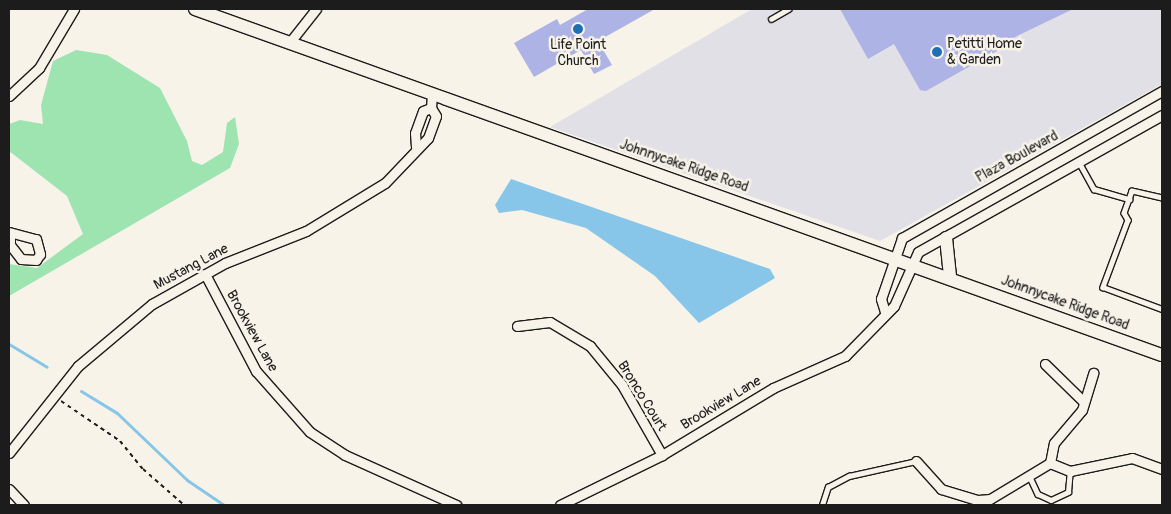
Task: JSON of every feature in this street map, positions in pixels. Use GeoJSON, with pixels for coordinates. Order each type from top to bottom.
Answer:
{"type":"FeatureCollection","features":[{"type":"Feature","properties":{"kind":"main road","name":"Johnnycake Ridge Road"},"geometry":{"type":"LineString","coordinates":[[195,9],[913,262],[1162,355]]}},
{"type":"Feature","properties":{"kind":"main road"},"geometry":{"type":"LineString","coordinates":[[946,238],[950,277]]}},
{"type":"Feature","properties":{"kind":"street"},"geometry":{"type":"LineString","coordinates":[[9,96],[39,68],[74,9]]}},
{"type":"Feature","properties":{"kind":"street"},"geometry":{"type":"LineString","coordinates":[[290,42],[316,9]]}},
{"type":"Feature","properties":{"kind":"street","name":"Plaza Boulevard"},"geometry":{"type":"LineString","coordinates":[[893,255],[902,238],[1162,92]]}},
{"type":"Feature","properties":{"kind":"street","name":"Mustang Lane"},"geometry":{"type":"LineString","coordinates":[[9,453],[78,366],[128,322],[205,274],[335,215],[385,183],[416,147],[428,138],[436,116],[431,108],[432,93]]}},
{"type":"Feature","properties":{"kind":"street"},"geometry":{"type":"LineString","coordinates":[[416,147],[415,132],[423,111],[431,108]]}},
{"type":"Feature","properties":{"kind":"street"},"geometry":{"type":"LineString","coordinates":[[913,262],[918,252],[946,238],[1162,115]]}},
{"type":"Feature","properties":{"kind":"street"},"geometry":{"type":"LineString","coordinates":[[884,312],[881,299],[893,255]]}},
{"type":"Feature","properties":{"kind":"street","name":"Brookview Lane"},"geometry":{"type":"LineString","coordinates":[[560,505],[662,455],[773,388],[845,356],[870,334],[884,312],[894,306],[913,262]]}},
{"type":"Feature","properties":{"kind":"street","name":"Brookview Lane"},"geometry":{"type":"LineString","coordinates":[[205,274],[256,371],[310,432],[345,455],[456,505]]}},
{"type":"Feature","properties":{"kind":"street","name":"Bronco Court"},"geometry":{"type":"LineString","coordinates":[[517,326],[550,322],[590,346],[622,385],[662,455]]}},
{"type":"Feature","properties":{"kind":"street"},"geometry":{"type":"LineString","coordinates":[[1045,364],[1084,402]]}},
{"type":"Feature","properties":{"kind":"street"},"geometry":{"type":"LineString","coordinates":[[916,460],[941,489],[978,500],[990,499],[1050,463],[1054,443],[1084,402],[1093,374]]}},
{"type":"Feature","properties":{"kind":"street"},"geometry":{"type":"LineString","coordinates":[[1050,463],[1070,470],[1132,458],[1162,469]]}},
{"type":"Feature","properties":{"kind":"street"},"geometry":{"type":"LineString","coordinates":[[9,489],[24,505]]}},
{"type":"Feature","properties":{"kind":"lane"},"geometry":{"type":"LineString","coordinates":[[771,19],[788,9]]}},
{"type":"Feature","properties":{"kind":"lane"},"geometry":{"type":"LineString","coordinates":[[1079,162],[1094,189],[1130,199]]}},
{"type":"Feature","properties":{"kind":"lane"},"geometry":{"type":"LineString","coordinates":[[1162,198],[1137,188],[1124,213],[1128,220],[1103,288],[1162,309]]}},
{"type":"Feature","properties":{"kind":"lane"},"geometry":{"type":"LineString","coordinates":[[822,505],[828,487],[849,476],[916,460]]}},
{"type":"Feature","properties":{"kind":"lane"},"geometry":{"type":"LineString","coordinates":[[1029,476],[1038,494],[1052,500],[1068,492],[1070,470]]}},
{"type":"Feature","properties":{"kind":"path"},"geometry":{"type":"LineString","coordinates":[[54,395],[120,441],[143,469],[184,505]]}},
{"type":"Feature","properties":{"kind":"shaded area"},"geometry":{"type":"Polygon","coordinates":[[[752,9],[1162,9],[1162,84],[880,241],[550,127],[752,9]]]}},
{"type":"Feature","properties":{"kind":"green space"},"geometry":{"type":"Polygon","coordinates":[[[76,50],[107,55],[160,88],[187,141],[192,161],[202,165],[223,152],[227,123],[235,117],[239,144],[230,168],[9,296],[9,264],[37,268],[83,234],[67,196],[9,151],[9,124],[20,120],[43,124],[41,105],[53,61],[76,50]]]}},
{"type":"Feature","properties":{"kind":"water"},"geometry":{"type":"Polygon","coordinates":[[[511,179],[770,269],[775,278],[699,323],[655,276],[586,228],[522,210],[499,213],[495,205],[511,179]]]}},
{"type":"Feature","properties":{"kind":"building"},"geometry":{"type":"Polygon","coordinates":[[[588,9],[655,9],[598,41],[612,65],[594,74],[581,50],[534,77],[514,43],[557,19],[560,25],[588,9]]]}},
{"type":"Feature","properties":{"kind":"building"},"geometry":{"type":"Polygon","coordinates":[[[840,9],[1073,9],[1009,40],[1011,43],[926,91],[920,90],[894,44],[868,59],[840,9]]]}},
{"type":"Feature","properties":{"kind":"waterway"},"geometry":{"type":"LineString","coordinates":[[9,344],[47,367]]}},
{"type":"Feature","properties":{"kind":"waterway"},"geometry":{"type":"LineString","coordinates":[[81,391],[117,413],[187,480],[224,505]]}},
{"type":"Feature","properties":{"kind":"place","name":"Life Point Church"},"geometry":{"type":"Point","coordinates":[578,29]}},
{"type":"Feature","properties":{"kind":"place","name":"Petitti Home & Garden"},"geometry":{"type":"Point","coordinates":[937,52]}}]}
